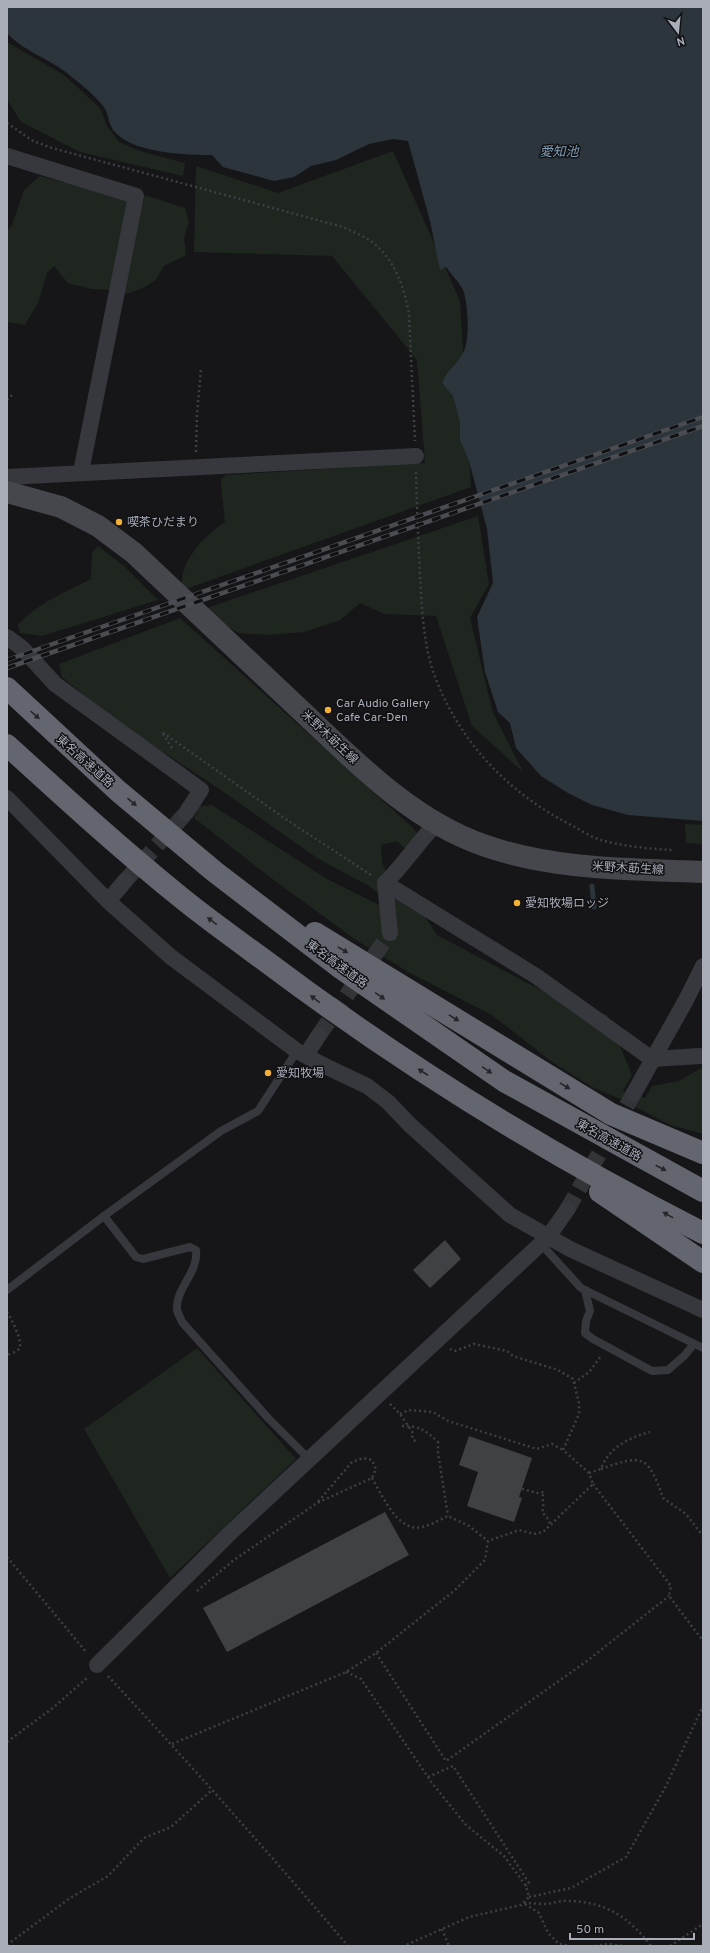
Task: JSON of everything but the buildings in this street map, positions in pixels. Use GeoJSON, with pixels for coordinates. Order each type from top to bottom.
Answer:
{"type":"FeatureCollection","features":[{"type":"Feature","properties":{"kind":"highway","name":"東名高速道路"},"geometry":{"type":"LineString","coordinates":[[7,688],[118,791],[215,872],[342,969],[504,1081],[703,1191]]}},
{"type":"Feature","properties":{"kind":"highway"},"geometry":{"type":"LineString","coordinates":[[7,745],[90,820],[185,901],[320,1003],[445,1086],[703,1262]]}},
{"type":"Feature","properties":{"kind":"highway"},"geometry":{"type":"LineString","coordinates":[[215,872],[611,1114],[703,1153]]}},
{"type":"Feature","properties":{"kind":"highway"},"geometry":{"type":"LineString","coordinates":[[445,1086],[567,1160],[703,1233]]}},
{"type":"Feature","properties":{"kind":"main road","name":"米野木莇生線"},"geometry":{"type":"LineString","coordinates":[[7,492],[61,507],[98,526],[134,553],[371,776],[436,824],[483,845],[526,857],[588,867],[703,872]]}},
{"type":"Feature","properties":{"kind":"street"},"geometry":{"type":"LineString","coordinates":[[7,156],[136,196],[81,472]]}},
{"type":"Feature","properties":{"kind":"street"},"geometry":{"type":"LineString","coordinates":[[7,476],[416,456]]}},
{"type":"Feature","properties":{"kind":"street"},"geometry":{"type":"LineString","coordinates":[[7,636],[22,648],[55,684],[200,790],[186,813]]}},
{"type":"Feature","properties":{"kind":"street"},"geometry":{"type":"LineString","coordinates":[[7,798],[108,901],[171,957],[302,1053],[324,1066],[367,1086],[388,1102],[410,1125],[510,1215],[545,1240],[570,1249],[703,1310]]}},
{"type":"Feature","properties":{"kind":"street"},"geometry":{"type":"LineString","coordinates":[[385,884],[397,873],[419,841],[436,824]]}},
{"type":"Feature","properties":{"kind":"street"},"geometry":{"type":"LineString","coordinates":[[108,901],[125,882]]}},
{"type":"Feature","properties":{"kind":"street"},"geometry":{"type":"LineString","coordinates":[[385,884],[390,933]]}},
{"type":"Feature","properties":{"kind":"street"},"geometry":{"type":"LineString","coordinates":[[385,884],[536,976],[652,1059],[700,1056]]}},
{"type":"Feature","properties":{"kind":"street"},"geometry":{"type":"LineString","coordinates":[[634,1093],[686,1000],[703,966]]}},
{"type":"Feature","properties":{"kind":"street"},"geometry":{"type":"LineString","coordinates":[[302,1053],[319,1035]]}},
{"type":"Feature","properties":{"kind":"street"},"geometry":{"type":"LineString","coordinates":[[98,1666],[224,1539],[545,1240],[567,1210]]}},
{"type":"Feature","properties":{"kind":"lane"},"geometry":{"type":"LineString","coordinates":[[7,1290],[104,1216],[221,1131],[258,1111],[302,1053]]}},
{"type":"Feature","properties":{"kind":"lane"},"geometry":{"type":"LineString","coordinates":[[104,1216],[136,1257],[143,1259],[190,1247],[196,1250],[197,1258],[179,1296],[177,1310],[182,1322],[269,1419],[309,1459]]}},
{"type":"Feature","properties":{"kind":"lane"},"geometry":{"type":"LineString","coordinates":[[545,1240],[581,1288],[703,1348]]}},
{"type":"Feature","properties":{"kind":"lane"},"geometry":{"type":"LineString","coordinates":[[585,1290],[590,1311],[586,1321],[585,1333],[606,1347],[652,1371],[668,1370],[684,1356],[694,1344]]}},
{"type":"Feature","properties":{"kind":"path"},"geometry":{"type":"LineString","coordinates":[[7,123],[33,141],[52,148],[343,226],[378,247],[399,277],[406,296],[409,315],[421,597],[426,638],[434,673],[450,709],[473,745],[504,781],[547,813],[598,839],[649,848],[678,850]]}},
{"type":"Feature","properties":{"kind":"path"},"geometry":{"type":"LineString","coordinates":[[196,466],[197,414],[201,368]]}},
{"type":"Feature","properties":{"kind":"path"},"geometry":{"type":"LineString","coordinates":[[7,400],[12,395]]}},
{"type":"Feature","properties":{"kind":"path"},"geometry":{"type":"LineString","coordinates":[[174,752],[162,732],[293,824],[385,884]]}},
{"type":"Feature","properties":{"kind":"path"},"geometry":{"type":"LineString","coordinates":[[7,1312],[20,1340],[20,1347],[18,1350],[7,1356]]}},
{"type":"Feature","properties":{"kind":"path"},"geometry":{"type":"LineString","coordinates":[[439,1339],[446,1343],[451,1350],[455,1351],[474,1344],[507,1351],[513,1356],[558,1370],[573,1379],[579,1403],[579,1414],[563,1450]]}},
{"type":"Feature","properties":{"kind":"path"},"geometry":{"type":"LineString","coordinates":[[574,1383],[589,1372],[598,1361],[606,1347]]}},
{"type":"Feature","properties":{"kind":"path"},"geometry":{"type":"LineString","coordinates":[[382,1392],[386,1401],[400,1414],[404,1422],[409,1426],[413,1433],[412,1438],[417,1443]]}},
{"type":"Feature","properties":{"kind":"path"},"geometry":{"type":"LineString","coordinates":[[400,1414],[409,1410],[433,1412],[448,1421],[537,1449],[552,1444],[563,1450],[581,1464],[589,1473],[593,1484],[670,1586],[669,1596],[703,1641]]}},
{"type":"Feature","properties":{"kind":"path"},"geometry":{"type":"LineString","coordinates":[[402,1426],[416,1426],[427,1432],[438,1442],[438,1453],[448,1516]]}},
{"type":"Feature","properties":{"kind":"path"},"geometry":{"type":"LineString","coordinates":[[601,1469],[611,1451],[640,1435],[650,1432]]}},
{"type":"Feature","properties":{"kind":"path"},"geometry":{"type":"LineString","coordinates":[[191,1596],[234,1560],[317,1503],[372,1478],[376,1469],[372,1460],[363,1458],[352,1462],[317,1503]]}},
{"type":"Feature","properties":{"kind":"path"},"geometry":{"type":"LineString","coordinates":[[589,1473],[627,1460],[639,1460],[648,1465],[657,1479],[663,1498],[686,1514],[703,1536]]}},
{"type":"Feature","properties":{"kind":"path"},"geometry":{"type":"LineString","coordinates":[[372,1478],[397,1518],[404,1524],[421,1528],[448,1516],[469,1526],[488,1541]]}},
{"type":"Feature","properties":{"kind":"path"},"geometry":{"type":"LineString","coordinates":[[488,1541],[519,1530],[534,1534],[543,1532],[593,1484]]}},
{"type":"Feature","properties":{"kind":"path"},"geometry":{"type":"LineString","coordinates":[[522,1489],[537,1493],[544,1492],[542,1495],[544,1507],[542,1512],[549,1520],[551,1525]]}},
{"type":"Feature","properties":{"kind":"path"},"geometry":{"type":"LineString","coordinates":[[172,1744],[346,1672],[376,1652],[455,1590],[485,1560],[488,1541]]}},
{"type":"Feature","properties":{"kind":"path"},"geometry":{"type":"LineString","coordinates":[[8,1559],[98,1666],[172,1744],[348,1946]]}},
{"type":"Feature","properties":{"kind":"path"},"geometry":{"type":"LineString","coordinates":[[376,1652],[446,1761],[587,1661],[669,1596]]}},
{"type":"Feature","properties":{"kind":"path"},"geometry":{"type":"LineString","coordinates":[[7,1742],[54,1707],[98,1666]]}},
{"type":"Feature","properties":{"kind":"path"},"geometry":{"type":"LineString","coordinates":[[346,1672],[361,1679],[428,1777],[466,1825],[504,1856],[526,1886],[529,1897]]}},
{"type":"Feature","properties":{"kind":"path"},"geometry":{"type":"LineString","coordinates":[[404,1946],[469,1917],[521,1905],[529,1897],[571,1888],[626,1857],[666,1786],[703,1706]]}},
{"type":"Feature","properties":{"kind":"path"},"geometry":{"type":"LineString","coordinates":[[428,1777],[453,1766],[529,1884],[526,1886]]}},
{"type":"Feature","properties":{"kind":"path"},"geometry":{"type":"LineString","coordinates":[[7,1945],[70,1898],[108,1876],[144,1838],[172,1827],[212,1790]]}},
{"type":"Feature","properties":{"kind":"path"},"geometry":{"type":"LineString","coordinates":[[524,1903],[545,1904],[570,1901],[599,1906],[622,1915],[639,1930],[651,1946]]}},
{"type":"Feature","properties":{"kind":"path"},"geometry":{"type":"LineString","coordinates":[[524,1903],[539,1913],[548,1933],[559,1944],[570,1946]]}},
{"type":"Feature","properties":{"kind":"path"},"geometry":{"type":"LineString","coordinates":[[670,1946],[703,1924]]}},
{"type":"Feature","properties":{"kind":"path"},"geometry":{"type":"LineString","coordinates":[[442,1929],[449,1946]]}},
{"type":"Feature","properties":{"kind":"path"},"geometry":{"type":"LineString","coordinates":[[595,1946],[608,1944],[623,1946]]}},
{"type":"Feature","properties":{"kind":"shaded area"},"geometry":{"type":"Polygon","coordinates":[[[7,42],[64,75],[100,108],[107,126],[119,142],[140,151],[185,163],[183,176],[80,152],[21,122],[7,99],[7,42]]]}},
{"type":"Feature","properties":{"kind":"shaded area"},"geometry":{"type":"Polygon","coordinates":[[[393,151],[460,301],[471,487],[183,590],[182,580],[188,560],[201,542],[225,522],[221,479],[226,475],[425,463],[417,360],[332,256],[194,252],[196,166],[278,193],[393,151]]]}},
{"type":"Feature","properties":{"kind":"shaded area"},"geometry":{"type":"Polygon","coordinates":[[[40,176],[62,182],[73,182],[123,197],[131,208],[114,290],[91,289],[68,283],[54,266],[47,273],[38,303],[25,325],[7,322],[7,231],[12,225],[24,190],[40,176]]]}},
{"type":"Feature","properties":{"kind":"shaded area"},"geometry":{"type":"Polygon","coordinates":[[[145,195],[185,208],[189,222],[184,238],[186,255],[164,266],[156,280],[143,288],[120,296],[145,195]]]}},
{"type":"Feature","properties":{"kind":"shaded area"},"geometry":{"type":"Polygon","coordinates":[[[478,516],[489,584],[470,618],[493,713],[523,772],[472,726],[436,616],[384,614],[360,603],[340,620],[304,632],[269,635],[238,633],[201,610],[478,516]]]}},
{"type":"Feature","properties":{"kind":"shaded area"},"geometry":{"type":"Polygon","coordinates":[[[98,546],[124,566],[158,600],[42,636],[20,633],[18,625],[34,610],[62,593],[91,579],[92,553],[98,546]]]}},
{"type":"Feature","properties":{"kind":"shaded area"},"geometry":{"type":"Polygon","coordinates":[[[180,618],[413,828],[427,847],[416,860],[397,841],[381,845],[382,863],[400,899],[423,914],[437,935],[537,988],[607,1015],[632,1075],[623,1091],[645,1098],[652,1086],[679,1081],[703,1067],[703,1134],[670,1125],[618,1098],[592,1087],[552,1062],[492,1015],[410,973],[356,940],[275,881],[194,818],[199,806],[212,805],[327,879],[397,914],[391,904],[369,886],[317,858],[215,786],[120,724],[62,677],[59,664],[180,618]]]}},
{"type":"Feature","properties":{"kind":"shaded area"},"geometry":{"type":"Polygon","coordinates":[[[685,824],[703,825],[703,844],[686,843],[685,824]]]}},
{"type":"Feature","properties":{"kind":"shaded area"},"geometry":{"type":"Polygon","coordinates":[[[197,1348],[296,1459],[170,1578],[84,1429],[197,1348]]]}},
{"type":"Feature","properties":{"kind":"water","name":"愛知池"},"geometry":{"type":"Polygon","coordinates":[[[7,7],[703,7],[703,821],[628,815],[592,805],[568,793],[541,776],[516,748],[510,723],[498,712],[485,672],[477,617],[493,583],[487,529],[469,461],[460,440],[460,422],[453,396],[442,383],[444,378],[462,356],[466,345],[468,320],[465,296],[463,290],[446,267],[440,270],[430,221],[408,141],[393,139],[369,144],[336,160],[311,166],[294,177],[274,181],[223,167],[212,155],[163,152],[137,146],[126,141],[114,131],[105,109],[86,89],[60,68],[20,45],[7,33],[7,7]]]}},
{"type":"Feature","properties":{"kind":"waterway"},"geometry":{"type":"LineString","coordinates":[[592,886],[594,907]]}},
{"type":"Feature","properties":{"kind":"tunnel"},"geometry":{"type":"LineString","coordinates":[[125,881],[186,813]]}},
{"type":"Feature","properties":{"kind":"tunnel"},"geometry":{"type":"LineString","coordinates":[[319,1035],[390,933]]}},
{"type":"Feature","properties":{"kind":"tunnel"},"geometry":{"type":"LineString","coordinates":[[567,1210],[634,1093]]}},
{"type":"Feature","properties":{"kind":"railway"},"geometry":{"type":"LineString","coordinates":[[7,660],[703,417]]}},
{"type":"Feature","properties":{"kind":"railway"},"geometry":{"type":"LineString","coordinates":[[7,668],[703,426]]}},
{"type":"Feature","properties":{"kind":"place","name":"喫茶ひだまり"},"geometry":{"type":"Point","coordinates":[119,522]}},
{"type":"Feature","properties":{"kind":"place","name":"Car Audio Gallery Cafe Car-Den"},"geometry":{"type":"Point","coordinates":[328,710]}},
{"type":"Feature","properties":{"kind":"place","name":"愛知牧場ロッジ"},"geometry":{"type":"Point","coordinates":[517,903]}},
{"type":"Feature","properties":{"kind":"place","name":"愛知牧場"},"geometry":{"type":"Point","coordinates":[268,1073]}}]}
